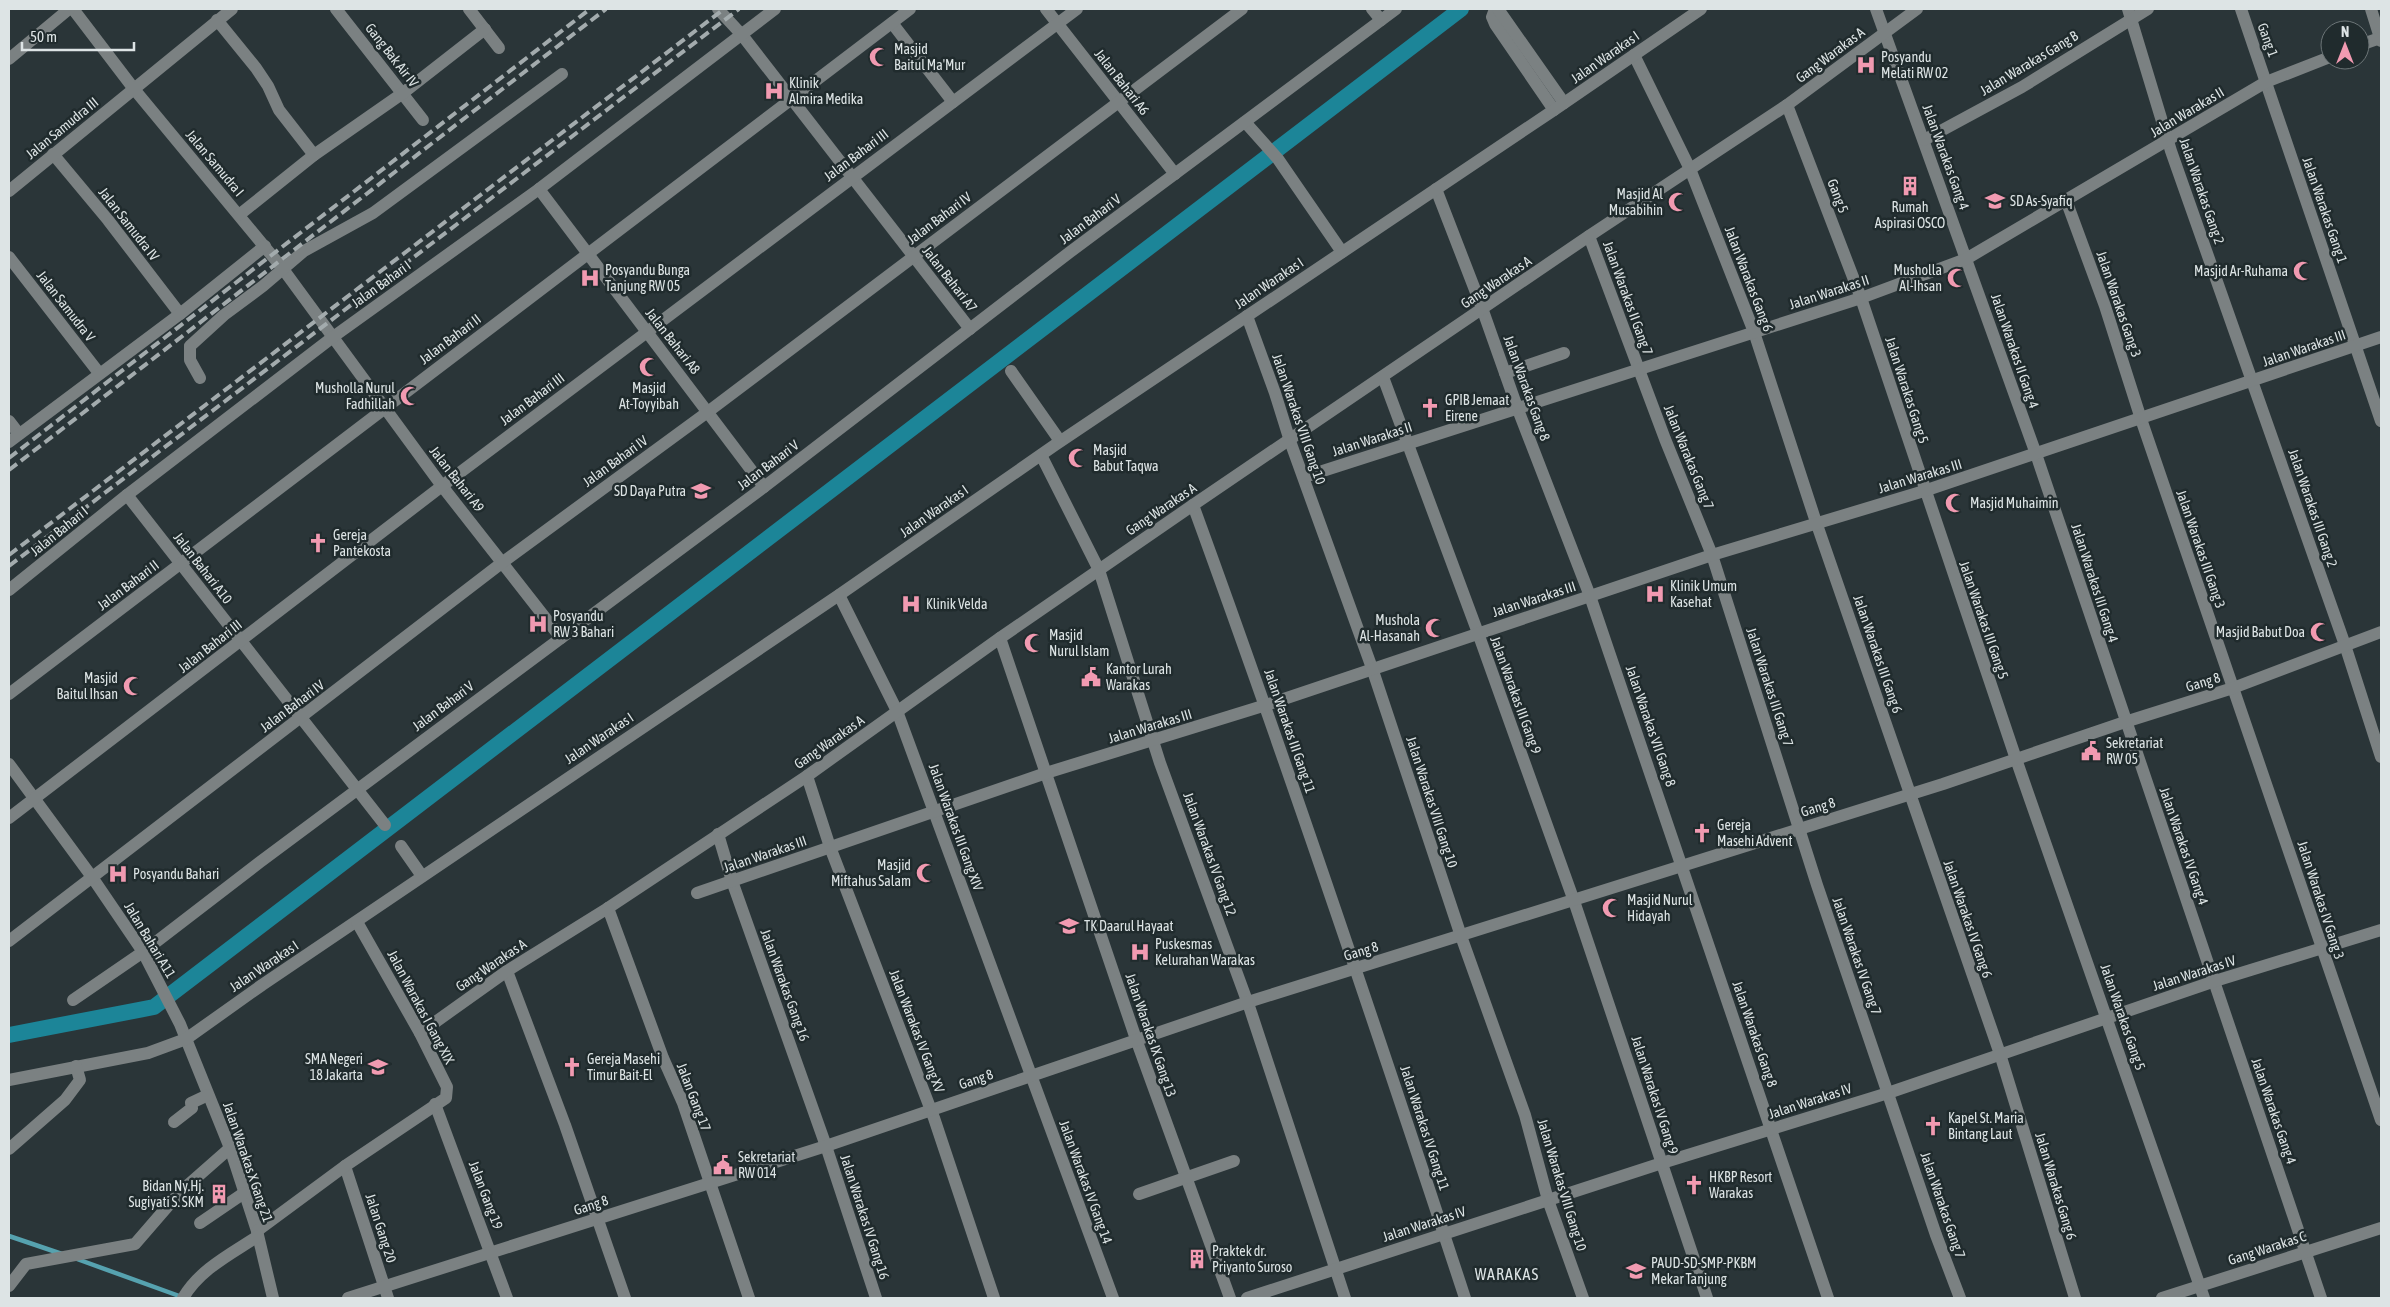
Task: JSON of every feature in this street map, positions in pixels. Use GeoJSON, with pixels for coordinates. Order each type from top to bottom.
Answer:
{"type":"FeatureCollection","features":[{"type":"Feature","properties":{"kind":"street"},"geometry":{"type":"LineString","coordinates":[[9,59],[69,9]]}},
{"type":"Feature","properties":{"kind":"street","name":"Jalan Samudra I"},"geometry":{"type":"LineString","coordinates":[[73,9],[134,89],[265,246],[333,338]]}},
{"type":"Feature","properties":{"kind":"street","name":"Jalan Samudra III"},"geometry":{"type":"LineString","coordinates":[[9,191],[232,9]]}},
{"type":"Feature","properties":{"kind":"street","name":"Gang Bak Air IV"},"geometry":{"type":"LineString","coordinates":[[336,9],[423,120]]}},
{"type":"Feature","properties":{"kind":"street"},"geometry":{"type":"LineString","coordinates":[[469,9],[499,48]]}},
{"type":"Feature","properties":{"kind":"street","name":"Jalan Bahari A7"},"geometry":{"type":"LineString","coordinates":[[718,9],[742,35],[970,329]]}},
{"type":"Feature","properties":{"kind":"street","name":"Jalan Bahari I"},"geometry":{"type":"LineString","coordinates":[[9,590],[127,495],[333,338],[539,189],[776,9]]}},
{"type":"Feature","properties":{"kind":"street","name":"Jalan Bahari II"},"geometry":{"type":"LineString","coordinates":[[9,694],[182,564],[384,407],[793,100],[910,9]]}},
{"type":"Feature","properties":{"kind":"street","name":"Jalan Bahari A6"},"geometry":{"type":"LineString","coordinates":[[1046,9],[1175,174]]}},
{"type":"Feature","properties":{"kind":"street","name":"Jalan Bahari III"},"geometry":{"type":"LineString","coordinates":[[9,818],[35,800],[442,486],[852,176],[1077,9]]}},
{"type":"Feature","properties":{"kind":"street","name":"Jalan Bahari IV"},"geometry":{"type":"LineString","coordinates":[[9,941],[503,562],[709,411],[1242,9]]}},
{"type":"Feature","properties":{"kind":"street"},"geometry":{"type":"LineString","coordinates":[[1372,9],[1381,20]]}},
{"type":"Feature","properties":{"kind":"street","name":"Jalan Bahari V"},"geometry":{"type":"LineString","coordinates":[[156,942],[356,789],[764,487],[970,329],[1396,9]]}},
{"type":"Feature","properties":{"kind":"street","name":"Jalan Warakas I"},"geometry":{"type":"LineString","coordinates":[[9,1080],[148,1053],[186,1039],[422,876],[839,595],[1060,441],[1559,107],[1701,9]]}},
{"type":"Feature","properties":{"kind":"street","name":"Jalan Warakas Gang 4"},"geometry":{"type":"LineString","coordinates":[[1876,9],[1966,259]]}},
{"type":"Feature","properties":{"kind":"street","name":"Gang Warakas A"},"geometry":{"type":"LineString","coordinates":[[420,1033],[507,971],[608,908],[806,776],[1000,638],[1193,505],[1690,168],[1788,105],[1917,9]]}},
{"type":"Feature","properties":{"kind":"street","name":"Jalan Warakas Gang B"},"geometry":{"type":"LineString","coordinates":[[1924,140],[2022,87],[2130,14],[2148,9]]}},
{"type":"Feature","properties":{"kind":"street","name":"Gang 1"},"geometry":{"type":"LineString","coordinates":[[2241,9],[2266,82]]}},
{"type":"Feature","properties":{"kind":"street"},"geometry":{"type":"LineString","coordinates":[[2371,9],[2381,39]]}},
{"type":"Feature","properties":{"kind":"street"},"geometry":{"type":"LineString","coordinates":[[1495,10],[1496,24],[1559,107]]}},
{"type":"Feature","properties":{"kind":"street","name":"Jalan Warakas Gang 2"},"geometry":{"type":"LineString","coordinates":[[2130,14],[2168,141],[2253,381]]}},
{"type":"Feature","properties":{"kind":"street"},"geometry":{"type":"LineString","coordinates":[[217,20],[256,68],[268,86],[279,110],[314,155]]}},
{"type":"Feature","properties":{"kind":"street"},"geometry":{"type":"LineString","coordinates":[[892,23],[953,102]]}},
{"type":"Feature","properties":{"kind":"street"},"geometry":{"type":"LineString","coordinates":[[240,215],[314,155],[403,93],[485,29]]}},
{"type":"Feature","properties":{"kind":"street","name":"Jalan Warakas Gang 6"},"geometry":{"type":"LineString","coordinates":[[1634,55],[1690,168],[1754,332],[1817,523]]}},
{"type":"Feature","properties":{"kind":"street","name":"Jalan Warakas II"},"geometry":{"type":"LineString","coordinates":[[1304,477],[1861,298],[1966,259],[2266,82],[2320,61]]}},
{"type":"Feature","properties":{"kind":"street"},"geometry":{"type":"LineString","coordinates":[[200,378],[190,360],[190,346],[224,315],[304,251],[373,213],[562,74]]}},
{"type":"Feature","properties":{"kind":"street","name":"Jalan Warakas Gang 1"},"geometry":{"type":"LineString","coordinates":[[2266,82],[2381,421]]}},
{"type":"Feature","properties":{"kind":"street","name":"Gang 5"},"geometry":{"type":"LineString","coordinates":[[1788,105],[1861,298]]}},
{"type":"Feature","properties":{"kind":"street"},"geometry":{"type":"LineString","coordinates":[[1246,122],[1261,136],[1278,159],[1342,252]]}},
{"type":"Feature","properties":{"kind":"street","name":"Jalan Samudra IV"},"geometry":{"type":"LineString","coordinates":[[54,154],[108,220],[180,314]]}},
{"type":"Feature","properties":{"kind":"street","name":"Jalan Bahari A8"},"geometry":{"type":"LineString","coordinates":[[539,189],[709,411],[764,487]]}},
{"type":"Feature","properties":{"kind":"street","name":"Jalan Warakas Gang 8"},"geometry":{"type":"LineString","coordinates":[[1436,189],[1590,596]]}},
{"type":"Feature","properties":{"kind":"street","name":"Jalan Warakas Gang 3"},"geometry":{"type":"LineString","coordinates":[[2066,200],[2104,306],[2141,419]]}},
{"type":"Feature","properties":{"kind":"street","name":"Jalan Warakas II Gang 7"},"geometry":{"type":"LineString","coordinates":[[1589,236],[1639,370]]}},
{"type":"Feature","properties":{"kind":"street"},"geometry":{"type":"LineString","coordinates":[[9,421],[14,438],[180,314],[265,246]]}},
{"type":"Feature","properties":{"kind":"street","name":"Jalan Samudra V"},"geometry":{"type":"LineString","coordinates":[[9,257],[99,374]]}},
{"type":"Feature","properties":{"kind":"street","name":"Jalan Warakas II Gang 4"},"geometry":{"type":"LineString","coordinates":[[1966,259],[2036,454]]}},
{"type":"Feature","properties":{"kind":"street","name":"Jalan Warakas Gang 5"},"geometry":{"type":"LineString","coordinates":[[1861,298],[1924,491]]}},
{"type":"Feature","properties":{"kind":"street","name":"Jalan Warakas VIII Gang 10"},"geometry":{"type":"LineString","coordinates":[[1247,316],[1372,668],[1461,936],[1525,1115],[1548,1200],[1583,1298]]}},
{"type":"Feature","properties":{"kind":"street","name":"Jalan Bahari A9"},"geometry":{"type":"LineString","coordinates":[[333,338],[442,486],[561,638]]}},
{"type":"Feature","properties":{"kind":"street","name":"Jalan Warakas III"},"geometry":{"type":"LineString","coordinates":[[697,893],[1046,773],[1266,705],[1712,555],[1924,491],[2381,338]]}},
{"type":"Feature","properties":{"kind":"street"},"geometry":{"type":"LineString","coordinates":[[1505,374],[1564,353]]}},
{"type":"Feature","properties":{"kind":"street","name":"Jalan Warakas Gang 7"},"geometry":{"type":"LineString","coordinates":[[1639,370],[1712,555]]}},
{"type":"Feature","properties":{"kind":"street"},"geometry":{"type":"LineString","coordinates":[[1011,371],[1060,441]]}},
{"type":"Feature","properties":{"kind":"street","name":"Jalan Warakas III Gang 9"},"geometry":{"type":"LineString","coordinates":[[1383,377],[1478,633],[1574,901]]}},
{"type":"Feature","properties":{"kind":"street","name":"Jalan Warakas III Gang 2"},"geometry":{"type":"LineString","coordinates":[[2253,381],[2345,645]]}},
{"type":"Feature","properties":{"kind":"street","name":"Jalan Warakas III Gang 3"},"geometry":{"type":"LineString","coordinates":[[2141,419],[2233,688]]}},
{"type":"Feature","properties":{"kind":"street","name":"Jalan Warakas III Gang 4"},"geometry":{"type":"LineString","coordinates":[[2036,454],[2125,722]]}},
{"type":"Feature","properties":{"kind":"street","name":"Jalan Warakas IV Gang 12"},"geometry":{"type":"LineString","coordinates":[[1041,455],[1099,570],[1153,740],[1248,1002],[1346,1298]]}},
{"type":"Feature","properties":{"kind":"street","name":"Jalan Warakas III Gang 5"},"geometry":{"type":"LineString","coordinates":[[1924,491],[2016,759]]}},
{"type":"Feature","properties":{"kind":"street","name":"Jalan Bahari A10"},"geometry":{"type":"LineString","coordinates":[[127,495],[385,825]]}},
{"type":"Feature","properties":{"kind":"street","name":"Jalan Warakas III Gang 11"},"geometry":{"type":"LineString","coordinates":[[1193,505],[1266,705],[1356,968]]}},
{"type":"Feature","properties":{"kind":"street","name":"Jalan Warakas III Gang 6"},"geometry":{"type":"LineString","coordinates":[[1817,523],[1910,794]]}},
{"type":"Feature","properties":{"kind":"street","name":"Jalan Warakas III Gang 7"},"geometry":{"type":"LineString","coordinates":[[1712,555],[1800,828]]}},
{"type":"Feature","properties":{"kind":"street","name":"Jalan Warakas III Gang XIV"},"geometry":{"type":"LineString","coordinates":[[839,595],[897,711],[936,812],[1031,1076]]}},
{"type":"Feature","properties":{"kind":"street","name":"Jalan Warakas VII Gang 8"},"geometry":{"type":"LineString","coordinates":[[1590,596],[1682,865]]}},
{"type":"Feature","properties":{"kind":"street","name":"Gang 8"},"geometry":{"type":"LineString","coordinates":[[348,1298],[386,1292],[492,1253],[826,1146],[1248,1002],[1910,794],[2233,688],[2381,632]]}},
{"type":"Feature","properties":{"kind":"street","name":"Jalan Warakas IX Gang 13"},"geometry":{"type":"LineString","coordinates":[[1000,638],[1136,1039],[1230,1298]]}},
{"type":"Feature","properties":{"kind":"street"},"geometry":{"type":"LineString","coordinates":[[2345,645],[2381,757]]}},
{"type":"Feature","properties":{"kind":"street","name":"Jalan Warakas IV Gang 3"},"geometry":{"type":"LineString","coordinates":[[2233,688],[2381,1120]]}},
{"type":"Feature","properties":{"kind":"street","name":"Jalan Warakas IV Gang 4"},"geometry":{"type":"LineString","coordinates":[[2125,722],[2215,981]]}},
{"type":"Feature","properties":{"kind":"street","name":"Jalan Warakas Gang 5"},"geometry":{"type":"LineString","coordinates":[[2016,759],[2108,1018],[2202,1292]]}},
{"type":"Feature","properties":{"kind":"street","name":"Jalan Bahari A11"},"geometry":{"type":"LineString","coordinates":[[9,764],[92,877],[143,952],[186,1039]]}},
{"type":"Feature","properties":{"kind":"street","name":"Jalan Warakas IV Gang XV"},"geometry":{"type":"LineString","coordinates":[[806,776],[830,847],[931,1110],[994,1298]]}},
{"type":"Feature","properties":{"kind":"street","name":"Jalan Warakas IV Gang 6"},"geometry":{"type":"LineString","coordinates":[[1910,794],[2000,1054]]}},
{"type":"Feature","properties":{"kind":"street","name":"Jalan Warakas IV Gang 7"},"geometry":{"type":"LineString","coordinates":[[1800,828],[1888,1092]]}},
{"type":"Feature","properties":{"kind":"street","name":"Jalan Warakas Gang 16"},"geometry":{"type":"LineString","coordinates":[[718,834],[732,881],[826,1146]]}},
{"type":"Feature","properties":{"kind":"street"},"geometry":{"type":"LineString","coordinates":[[401,846],[422,876]]}},
{"type":"Feature","properties":{"kind":"street","name":"Jalan Warakas Gang 8"},"geometry":{"type":"LineString","coordinates":[[1682,865],[1828,1298]]}},
{"type":"Feature","properties":{"kind":"street","name":"Jalan Warakas IV Gang 9"},"geometry":{"type":"LineString","coordinates":[[1574,901],[1708,1298]]}},
{"type":"Feature","properties":{"kind":"street","name":"Jalan Gang 17"},"geometry":{"type":"LineString","coordinates":[[608,908],[662,1058],[683,1103],[749,1298]]}},
{"type":"Feature","properties":{"kind":"street","name":"Jalan Warakas I Gang XIX"},"geometry":{"type":"LineString","coordinates":[[357,922],[420,1033],[446,1087],[446,1098],[435,1104]]}},
{"type":"Feature","properties":{"kind":"street","name":"Jalan Warakas IV"},"geometry":{"type":"LineString","coordinates":[[1247,1298],[1444,1233],[1888,1092],[2215,981],[2381,930]]}},
{"type":"Feature","properties":{"kind":"street"},"geometry":{"type":"LineString","coordinates":[[73,1000],[143,952]]}},
{"type":"Feature","properties":{"kind":"street","name":"Jalan Warakas IV Gang 11"},"geometry":{"type":"LineString","coordinates":[[1356,968],[1465,1298]]}},
{"type":"Feature","properties":{"kind":"street"},"geometry":{"type":"LineString","coordinates":[[507,971],[565,1125],[625,1298]]}},
{"type":"Feature","properties":{"kind":"street","name":"Jalan Warakas Gang 4"},"geometry":{"type":"LineString","coordinates":[[2215,981],[2307,1251],[2321,1298]]}},
{"type":"Feature","properties":{"kind":"street","name":"Jalan Warakas X Gang 21"},"geometry":{"type":"LineString","coordinates":[[186,1039],[230,1148],[258,1233],[274,1298]]}},
{"type":"Feature","properties":{"kind":"street","name":"Jalan Warakas Gang 6"},"geometry":{"type":"LineString","coordinates":[[2000,1054],[2075,1298]]}},
{"type":"Feature","properties":{"kind":"street"},"geometry":{"type":"LineString","coordinates":[[9,1149],[65,1100],[80,1080],[76,1066]]}},
{"type":"Feature","properties":{"kind":"street","name":"Jalan Warakas IV Gang 14"},"geometry":{"type":"LineString","coordinates":[[1031,1076],[1113,1298]]}},
{"type":"Feature","properties":{"kind":"street","name":"Jalan Warakas Gang 7"},"geometry":{"type":"LineString","coordinates":[[1888,1092],[1936,1235],[1960,1298]]}},
{"type":"Feature","properties":{"kind":"street"},"geometry":{"type":"LineString","coordinates":[[174,1122],[192,1108],[191,1103],[208,1095]]}},
{"type":"Feature","properties":{"kind":"street"},"geometry":{"type":"LineString","coordinates":[[183,1298],[190,1285],[203,1273],[346,1166],[435,1104]]}},
{"type":"Feature","properties":{"kind":"street","name":"Jalan Gang 19"},"geometry":{"type":"LineString","coordinates":[[435,1104],[492,1253],[507,1298]]}},
{"type":"Feature","properties":{"kind":"street","name":"Jalan Warakas IV Gang 16"},"geometry":{"type":"LineString","coordinates":[[826,1146],[876,1298]]}},
{"type":"Feature","properties":{"kind":"street"},"geometry":{"type":"LineString","coordinates":[[9,1286],[26,1264],[135,1244],[180,1192],[230,1148]]}},
{"type":"Feature","properties":{"kind":"street"},"geometry":{"type":"LineString","coordinates":[[1139,1194],[1234,1161]]}},
{"type":"Feature","properties":{"kind":"street","name":"Jalan Gang 20"},"geometry":{"type":"LineString","coordinates":[[346,1166],[386,1292]]}},
{"type":"Feature","properties":{"kind":"street"},"geometry":{"type":"LineString","coordinates":[[200,1223],[244,1194]]}},
{"type":"Feature","properties":{"kind":"street","name":"Gang Warakas C"},"geometry":{"type":"LineString","coordinates":[[2162,1298],[2202,1292],[2307,1251],[2381,1228]]}},
{"type":"Feature","properties":{"kind":"waterway"},"geometry":{"type":"LineString","coordinates":[[9,1035],[154,1007],[1461,9]]}},
{"type":"Feature","properties":{"kind":"waterway"},"geometry":{"type":"LineString","coordinates":[[9,1236],[62,1254]]}},
{"type":"Feature","properties":{"kind":"waterway"},"geometry":{"type":"LineString","coordinates":[[77,1259],[182,1297]]}},
{"type":"Feature","properties":{"kind":"railway"},"geometry":{"type":"LineString","coordinates":[[9,458],[590,9]]}},
{"type":"Feature","properties":{"kind":"railway"},"geometry":{"type":"LineString","coordinates":[[9,470],[606,9]]}},
{"type":"Feature","properties":{"kind":"railway"},"geometry":{"type":"LineString","coordinates":[[9,555],[724,9]]}},
{"type":"Feature","properties":{"kind":"railway"},"geometry":{"type":"LineString","coordinates":[[9,566],[739,9]]}},
{"type":"Feature","properties":{"kind":"place","name":"Masjid Baitul Ma'Mur"},"geometry":{"type":"Point","coordinates":[879,57]}},
{"type":"Feature","properties":{"kind":"place","name":"Posyandu Melati RW 02"},"geometry":{"type":"Point","coordinates":[1866,65]}},
{"type":"Feature","properties":{"kind":"place","name":"Klinik Almira Medika"},"geometry":{"type":"Point","coordinates":[774,91]}},
{"type":"Feature","properties":{"kind":"place","name":"Rumah Aspirasi OSCO"},"geometry":{"type":"Point","coordinates":[1910,186]}},
{"type":"Feature","properties":{"kind":"place","name":"SD As-Syafiq"},"geometry":{"type":"Point","coordinates":[1995,201]}},
{"type":"Feature","properties":{"kind":"place","name":"Masjid Al Musabihin"},"geometry":{"type":"Point","coordinates":[1678,202]}},
{"type":"Feature","properties":{"kind":"place","name":"Masjid Ar-Ruhama"},"geometry":{"type":"Point","coordinates":[2303,271]}},
{"type":"Feature","properties":{"kind":"place","name":"Posyandu Bunga Tanjung RW 05"},"geometry":{"type":"Point","coordinates":[590,278]}},
{"type":"Feature","properties":{"kind":"place","name":"Musholla Al-Ihsan"},"geometry":{"type":"Point","coordinates":[1957,278]}},
{"type":"Feature","properties":{"kind":"place","name":"Masjid At-Toyyibah"},"geometry":{"type":"Point","coordinates":[649,367]}},
{"type":"Feature","properties":{"kind":"place","name":"Musholla Nurul Fadhillah"},"geometry":{"type":"Point","coordinates":[410,396]}},
{"type":"Feature","properties":{"kind":"place","name":"GPIB Jemaat Eirene"},"geometry":{"type":"Point","coordinates":[1430,408]}},
{"type":"Feature","properties":{"kind":"place","name":"Masjid Babut Taqwa"},"geometry":{"type":"Point","coordinates":[1078,458]}},
{"type":"Feature","properties":{"kind":"place","name":"SD Daya Putra"},"geometry":{"type":"Point","coordinates":[701,491]}},
{"type":"Feature","properties":{"kind":"place","name":"Masjid Muhaimin"},"geometry":{"type":"Point","coordinates":[1955,503]}},
{"type":"Feature","properties":{"kind":"place","name":"Gereja Pantekosta"},"geometry":{"type":"Point","coordinates":[318,543]}},
{"type":"Feature","properties":{"kind":"place","name":"Klinik Umum Kasehat"},"geometry":{"type":"Point","coordinates":[1655,594]}},
{"type":"Feature","properties":{"kind":"place","name":"Klinik Velda"},"geometry":{"type":"Point","coordinates":[911,604]}},
{"type":"Feature","properties":{"kind":"place","name":"Posyandu RW 3 Bahari"},"geometry":{"type":"Point","coordinates":[538,624]}},
{"type":"Feature","properties":{"kind":"place","name":"Mushola Al-Hasanah"},"geometry":{"type":"Point","coordinates":[1435,628]}},
{"type":"Feature","properties":{"kind":"place","name":"Masjid Babut Doa"},"geometry":{"type":"Point","coordinates":[2320,632]}},
{"type":"Feature","properties":{"kind":"place","name":"Masjid Nurul Islam"},"geometry":{"type":"Point","coordinates":[1034,643]}},
{"type":"Feature","properties":{"kind":"place","name":"Kantor Lurah Warakas"},"geometry":{"type":"Point","coordinates":[1091,677]}},
{"type":"Feature","properties":{"kind":"place","name":"Masjid Baitul Ihsan"},"geometry":{"type":"Point","coordinates":[133,686]}},
{"type":"Feature","properties":{"kind":"place","name":"Sekretariat RW 05"},"geometry":{"type":"Point","coordinates":[2091,751]}},
{"type":"Feature","properties":{"kind":"place","name":"Gereja Masehi Advent"},"geometry":{"type":"Point","coordinates":[1702,833]}},
{"type":"Feature","properties":{"kind":"place","name":"Masjid Miftahus Salam"},"geometry":{"type":"Point","coordinates":[926,873]}},
{"type":"Feature","properties":{"kind":"place","name":"Posyandu Bahari"},"geometry":{"type":"Point","coordinates":[118,874]}},
{"type":"Feature","properties":{"kind":"place","name":"Masjid Nurul Hidayah"},"geometry":{"type":"Point","coordinates":[1612,908]}},
{"type":"Feature","properties":{"kind":"place","name":"TK Daarul Hayaat"},"geometry":{"type":"Point","coordinates":[1069,926]}},
{"type":"Feature","properties":{"kind":"place","name":"Puskesmas Kelurahan Warakas"},"geometry":{"type":"Point","coordinates":[1140,952]}},
{"type":"Feature","properties":{"kind":"place","name":"SMA Negeri 18 Jakarta"},"geometry":{"type":"Point","coordinates":[378,1067]}},
{"type":"Feature","properties":{"kind":"place","name":"Gereja Masehi Timur Bait-El"},"geometry":{"type":"Point","coordinates":[572,1067]}},
{"type":"Feature","properties":{"kind":"place","name":"Kapel St. Maria Bintang Laut"},"geometry":{"type":"Point","coordinates":[1933,1126]}},
{"type":"Feature","properties":{"kind":"place","name":"Sekretariat RW 014"},"geometry":{"type":"Point","coordinates":[723,1165]}},
{"type":"Feature","properties":{"kind":"place","name":"HKBP Resort Warakas"},"geometry":{"type":"Point","coordinates":[1694,1185]}},
{"type":"Feature","properties":{"kind":"place","name":"Bidan Ny.Hj. Sugiyati S. SKM"},"geometry":{"type":"Point","coordinates":[219,1194]}},
{"type":"Feature","properties":{"kind":"place","name":"Praktek dr. Priyanto Suroso"},"geometry":{"type":"Point","coordinates":[1197,1259]}},
{"type":"Feature","properties":{"kind":"place","name":"PAUD-SD-SMP-PKBM Mekar Tanjung"},"geometry":{"type":"Point","coordinates":[1636,1271]}},
{"type":"Feature","properties":{"kind":"district","name":"WARAKAS"},"geometry":{"type":"Point","coordinates":[1507,1274]}}]}
